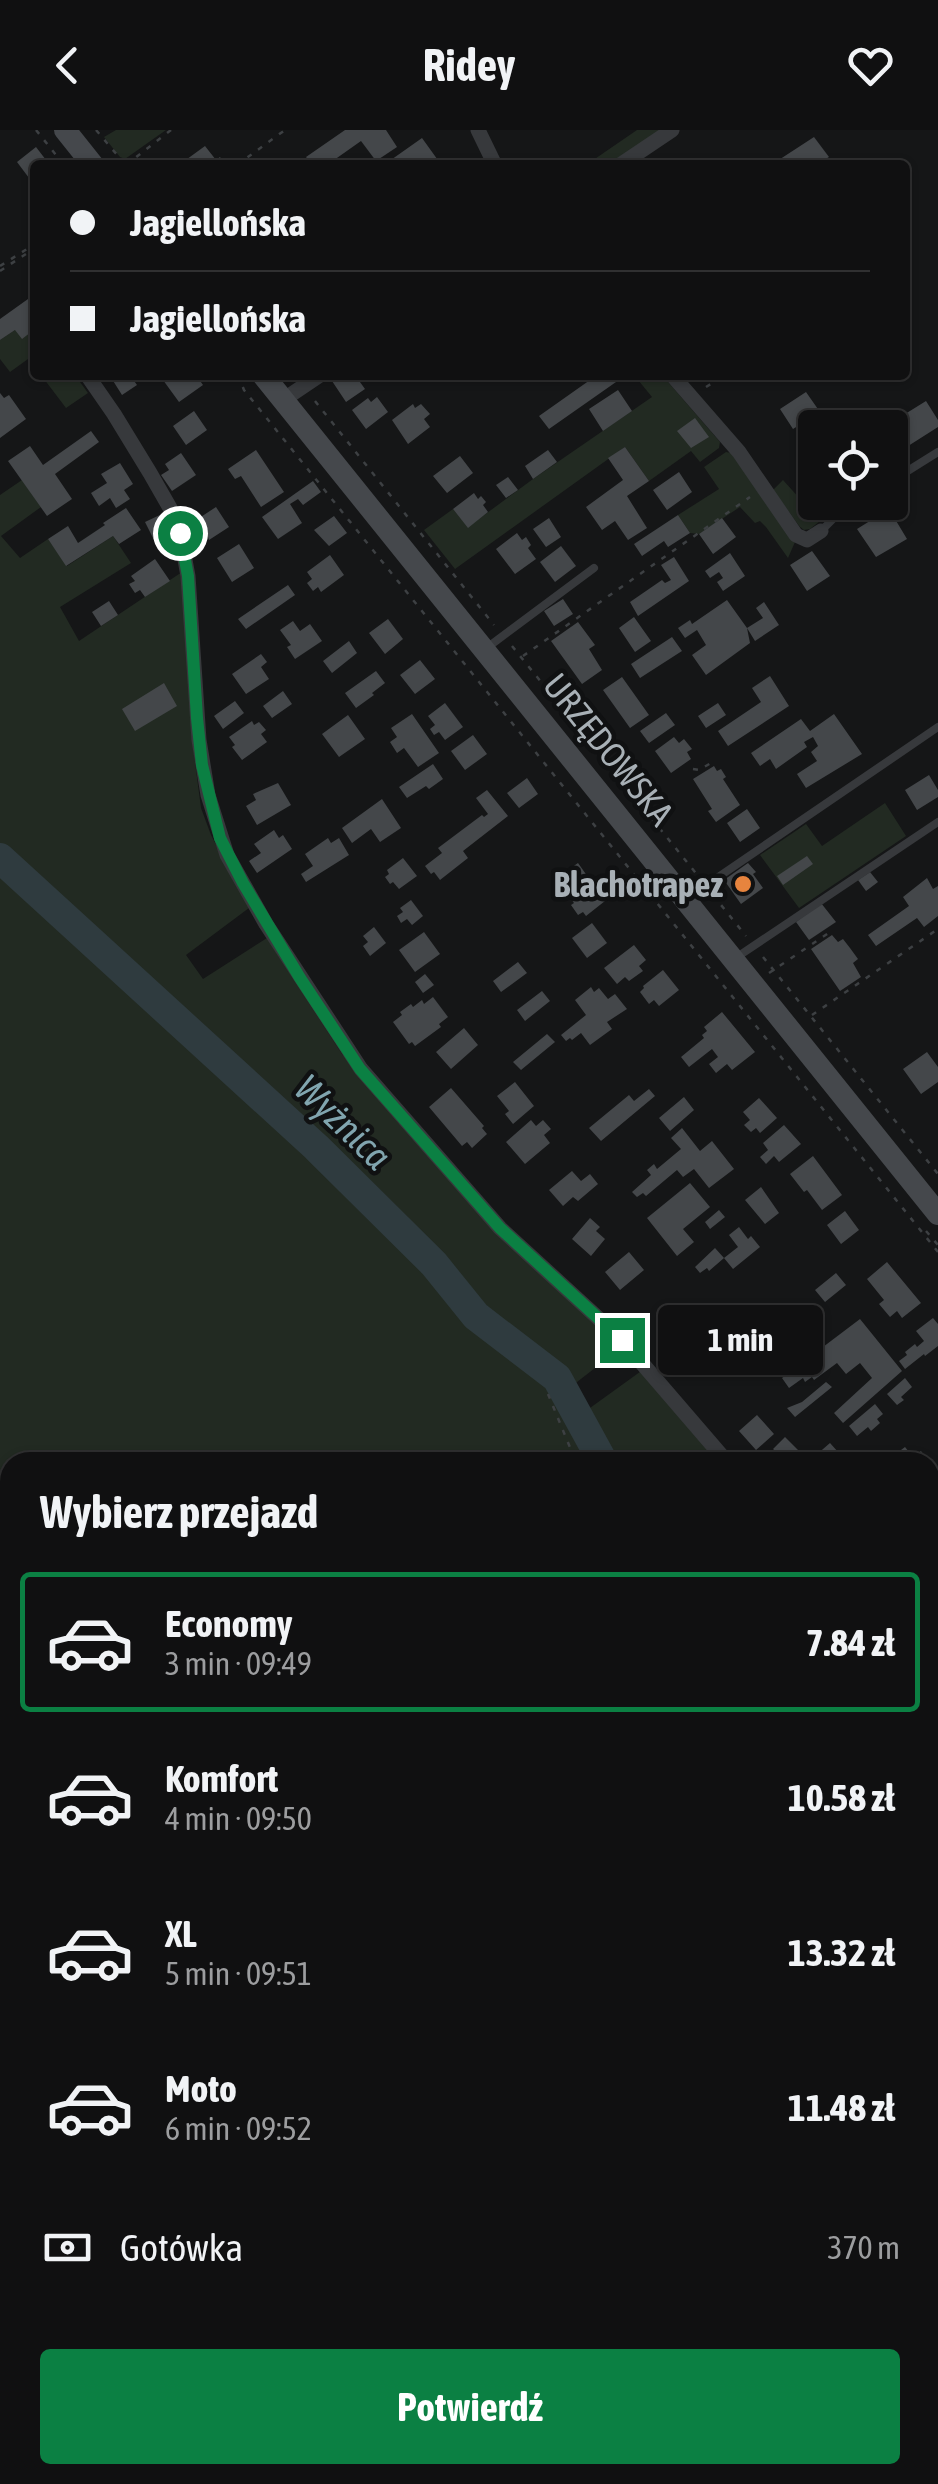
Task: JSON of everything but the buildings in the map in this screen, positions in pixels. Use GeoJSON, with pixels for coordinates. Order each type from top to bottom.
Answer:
{"type":"FeatureCollection","features":[{"type":"Feature","properties":{"kind":"street"},"geometry":{"type":"LineString","coordinates":[[65,130],[89,160]]}},
{"type":"Feature","properties":{"kind":"street"},"geometry":{"type":"LineString","coordinates":[[478,130],[493,160]]}},
{"type":"Feature","properties":{"kind":"street"},"geometry":{"type":"LineString","coordinates":[[627,160],[672,130]]}},
{"type":"Feature","properties":{"kind":"street"},"geometry":{"type":"LineString","coordinates":[[90,380],[176,520],[186,559],[198,729],[208,795],[228,854],[266,924],[360,1069],[500,1228],[622,1340],[718,1452]]}},
{"type":"Feature","properties":{"kind":"street","name":"URZĘDOWSKA"},"geometry":{"type":"LineString","coordinates":[[267,380],[494,643],[685,899],[938,1214]]}},
{"type":"Feature","properties":{"kind":"street"},"geometry":{"type":"LineString","coordinates":[[283,400],[313,380]]}},
{"type":"Feature","properties":{"kind":"street"},"geometry":{"type":"LineString","coordinates":[[677,380],[739,452],[796,535],[807,540],[821,531]]}},
{"type":"Feature","properties":{"kind":"lane"},"geometry":{"type":"LineString","coordinates":[[908,471],[938,452]]}},
{"type":"Feature","properties":{"kind":"lane"},"geometry":{"type":"LineString","coordinates":[[821,531],[832,520]]}},
{"type":"Feature","properties":{"kind":"lane"},"geometry":{"type":"LineString","coordinates":[[494,643],[594,568]]}},
{"type":"Feature","properties":{"kind":"lane"},"geometry":{"type":"LineString","coordinates":[[685,899],[938,727]]}},
{"type":"Feature","properties":{"kind":"lane"},"geometry":{"type":"LineString","coordinates":[[733,960],[938,822]]}},
{"type":"Feature","properties":{"kind":"path"},"geometry":{"type":"LineString","coordinates":[[36,130],[60,160]]}},
{"type":"Feature","properties":{"kind":"path"},"geometry":{"type":"LineString","coordinates":[[96,130],[121,160]]}},
{"type":"Feature","properties":{"kind":"path"},"geometry":{"type":"LineString","coordinates":[[132,160],[171,130]]}},
{"type":"Feature","properties":{"kind":"path"},"geometry":{"type":"LineString","coordinates":[[244,160],[285,130]]}},
{"type":"Feature","properties":{"kind":"path"},"geometry":{"type":"LineString","coordinates":[[0,268],[30,249]]}},
{"type":"Feature","properties":{"kind":"path"},"geometry":{"type":"LineString","coordinates":[[240,380],[244,390],[938,1252]]}},
{"type":"Feature","properties":{"kind":"path"},"geometry":{"type":"LineString","coordinates":[[692,396],[717,380]]}},
{"type":"Feature","properties":{"kind":"path"},"geometry":{"type":"LineString","coordinates":[[304,386],[494,643],[520,657],[938,1174]]}},
{"type":"Feature","properties":{"kind":"path"},"geometry":{"type":"LineString","coordinates":[[520,657],[764,488]]}},
{"type":"Feature","properties":{"kind":"path"},"geometry":{"type":"LineString","coordinates":[[694,770],[711,762]]}},
{"type":"Feature","properties":{"kind":"path"},"geometry":{"type":"LineString","coordinates":[[791,1031],[938,929]]}},
{"type":"Feature","properties":{"kind":"path"},"geometry":{"type":"LineString","coordinates":[[754,985],[830,932]]}},
{"type":"Feature","properties":{"kind":"path"},"geometry":{"type":"LineString","coordinates":[[548,1394],[572,1452]]}},
{"type":"Feature","properties":{"kind":"shaded area"},"geometry":{"type":"Polygon","coordinates":[[[116,130],[166,130],[125,159],[104,137],[116,130]]]}},
{"type":"Feature","properties":{"kind":"shaded area"},"geometry":{"type":"Polygon","coordinates":[[[637,130],[661,130],[616,160],[593,160],[637,130]]]}},
{"type":"Feature","properties":{"kind":"shaded area"},"geometry":{"type":"Polygon","coordinates":[[[30,329],[30,358],[10,372],[0,359],[0,340],[15,330],[30,329]]]}},
{"type":"Feature","properties":{"kind":"shaded area"},"geometry":{"type":"Polygon","coordinates":[[[45,380],[79,380],[88,393],[66,408],[45,380]]]}},
{"type":"Feature","properties":{"kind":"shaded area"},"geometry":{"type":"Polygon","coordinates":[[[638,380],[666,380],[720,442],[719,448],[700,462],[691,451],[649,481],[625,447],[455,569],[424,530],[453,509],[468,527],[652,397],[638,380]]]}},
{"type":"Feature","properties":{"kind":"shaded area"},"geometry":{"type":"Polygon","coordinates":[[[726,452],[731,453],[795,542],[788,558],[766,527],[760,521],[755,523],[740,507],[699,534],[690,533],[678,515],[719,489],[704,467],[726,452]]]}},
{"type":"Feature","properties":{"kind":"shaded area"},"geometry":{"type":"Polygon","coordinates":[[[22,480],[41,507],[1,536],[20,558],[48,539],[67,566],[113,536],[131,563],[60,607],[79,641],[182,572],[192,739],[201,808],[249,908],[186,955],[203,979],[267,938],[342,1054],[622,1347],[568,1389],[583,1413],[644,1369],[714,1452],[0,1452],[0,495],[22,480]]]}},
{"type":"Feature","properties":{"kind":"shaded area"},"geometry":{"type":"Polygon","coordinates":[[[783,480],[798,497],[798,520],[820,521],[804,530],[773,490],[783,480]]]}},
{"type":"Feature","properties":{"kind":"shaded area"},"geometry":{"type":"Polygon","coordinates":[[[885,803],[906,836],[799,908],[760,855],[806,824],[822,846],[885,803]]]}},
{"type":"Feature","properties":{"kind":"waterway","name":"Wyżnica"},"geometry":{"type":"LineString","coordinates":[[0,858],[316,1147],[434,1264],[476,1316],[557,1378],[598,1452]]}},
{"type":"Feature","properties":{"kind":"place","name":"Blachotrapez"},"geometry":{"type":"Point","coordinates":[743,884]}},
{"type":"Feature","properties":{"kind":"route"},"geometry":{"type":"LineString","coordinates":[[180,533],[188,576],[202,765],[220,838],[243,883],[360,1069],[500,1228],[622,1340]]}}]}
